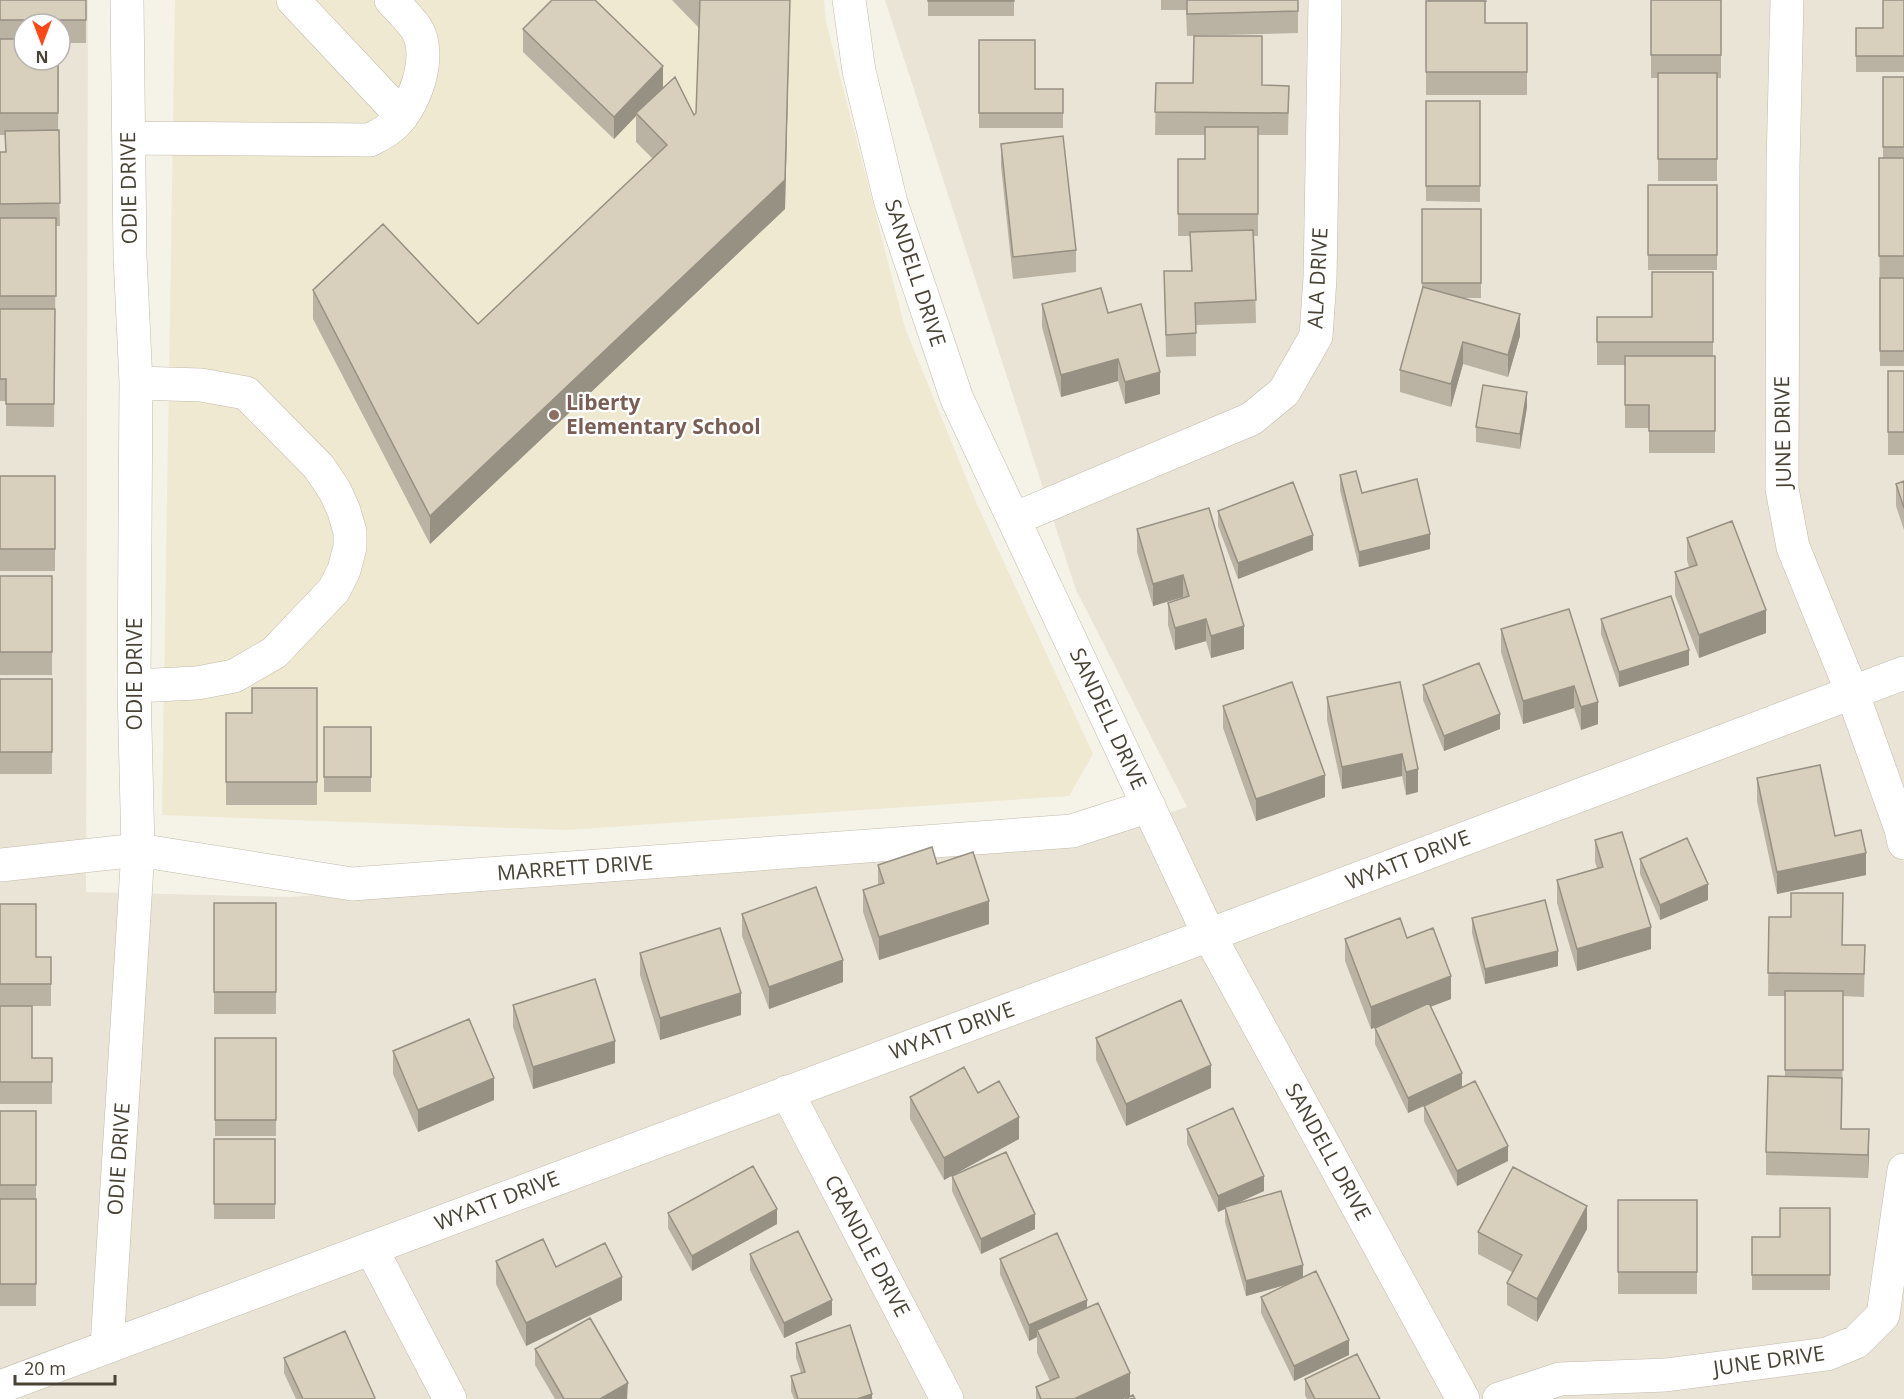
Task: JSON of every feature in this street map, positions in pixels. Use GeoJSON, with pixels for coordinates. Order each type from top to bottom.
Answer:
{"type":"FeatureCollection","features":[{"type":"Feature","properties":{"kind":"street","name":"ODIE DRIVE"},"geometry":{"type":"LineString","coordinates":[[107,1347],[138,850],[134,686],[136,383],[130,256],[127,0]]}},
{"type":"Feature","properties":{"kind":"street"},"geometry":{"type":"LineString","coordinates":[[293,0],[402,116]]}},
{"type":"Feature","properties":{"kind":"street"},"geometry":{"type":"LineString","coordinates":[[129,138],[370,140],[391,128],[402,116],[421,78],[424,53],[417,29],[391,0]]}},
{"type":"Feature","properties":{"kind":"street","name":"SANDELL DRIVE"},"geometry":{"type":"LineString","coordinates":[[849,0],[860,71],[891,203],[957,399],[1209,935],[1463,1399]]}},
{"type":"Feature","properties":{"kind":"street","name":"ALA DRIVE"},"geometry":{"type":"LineString","coordinates":[[1014,519],[1251,419],[1284,392],[1316,336],[1320,278],[1325,0]]}},
{"type":"Feature","properties":{"kind":"street","name":"JUNE DRIVE"},"geometry":{"type":"LineString","coordinates":[[1787,0],[1783,165],[1782,489],[1793,547],[1852,692],[1904,843]]}},
{"type":"Feature","properties":{"kind":"street"},"geometry":{"type":"LineString","coordinates":[[134,686],[197,683],[234,676],[274,653],[334,590],[344,570],[350,547],[350,532],[344,511],[335,491],[319,467],[246,393],[201,385],[136,383]]}},
{"type":"Feature","properties":{"kind":"street","name":"WYATT DRIVE"},"geometry":{"type":"LineString","coordinates":[[0,1387],[1904,673]]}},
{"type":"Feature","properties":{"kind":"street","name":"MARRETT DRIVE"},"geometry":{"type":"LineString","coordinates":[[0,865],[138,850],[352,884],[1072,831],[1149,806]]}},
{"type":"Feature","properties":{"kind":"street","name":"CRANDLE DRIVE"},"geometry":{"type":"LineString","coordinates":[[787,1092],[947,1399]]}},
{"type":"Feature","properties":{"kind":"street","name":"JUNE DRIVE"},"geometry":{"type":"LineString","coordinates":[[1499,1399],[1560,1379],[1666,1375],[1827,1354],[1856,1342],[1883,1315],[1904,1170]]}},
{"type":"Feature","properties":{"kind":"street"},"geometry":{"type":"LineString","coordinates":[[371,1248],[450,1399]]}},
{"type":"Feature","properties":{"kind":"shaded area"},"geometry":{"type":"Polygon","coordinates":[[[0,0],[88,0],[86,892],[289,897],[1078,842],[1187,807],[1076,590],[885,0],[1904,0],[1904,1399],[0,1399],[0,0]]]}},
{"type":"Feature","properties":{"kind":"shaded area","name":"Liberty Elementary School"},"geometry":{"type":"Polygon","coordinates":[[[175,0],[824,0],[826,22],[905,328],[976,502],[1093,754],[1069,796],[566,830],[162,815],[175,0]]]}},
{"type":"Feature","properties":{"kind":"building"},"geometry":{"type":"Polygon","coordinates":[[[0,0],[86,0],[86,20],[72,20],[72,12],[12,12],[12,20],[0,20],[0,0]]]}},
{"type":"Feature","properties":{"kind":"building"},"geometry":{"type":"Polygon","coordinates":[[[552,0],[595,0],[663,66],[614,117],[523,29],[552,0]]]}},
{"type":"Feature","properties":{"kind":"building"},"geometry":{"type":"Polygon","coordinates":[[[700,0],[790,0],[785,180],[430,516],[313,290],[383,224],[478,324],[667,145],[636,113],[675,77],[694,115],[696,113],[700,0]]]}},
{"type":"Feature","properties":{"kind":"building"},"geometry":{"type":"Polygon","coordinates":[[[1014,0],[1014,1],[928,1],[1014,0]]]}},
{"type":"Feature","properties":{"kind":"building"},"geometry":{"type":"Polygon","coordinates":[[[1187,0],[1298,0],[1298,11],[1187,14],[1187,0]]]}},
{"type":"Feature","properties":{"kind":"building"},"geometry":{"type":"Polygon","coordinates":[[[1651,0],[1721,0],[1721,55],[1651,55],[1651,0]]]}},
{"type":"Feature","properties":{"kind":"building"},"geometry":{"type":"Polygon","coordinates":[[[1883,0],[1904,0],[1904,56],[1856,56],[1856,28],[1883,28],[1883,0]]]}},
{"type":"Feature","properties":{"kind":"building"},"geometry":{"type":"Polygon","coordinates":[[[1426,1],[1485,1],[1485,23],[1527,23],[1527,72],[1426,72],[1426,1]]]}},
{"type":"Feature","properties":{"kind":"building"},"geometry":{"type":"Polygon","coordinates":[[[1194,36],[1262,36],[1262,85],[1289,86],[1288,113],[1155,112],[1156,83],[1193,83],[1194,36]]]}},
{"type":"Feature","properties":{"kind":"building"},"geometry":{"type":"Polygon","coordinates":[[[0,39],[12,39],[12,72],[58,72],[58,113],[0,113],[0,39]]]}},
{"type":"Feature","properties":{"kind":"building"},"geometry":{"type":"Polygon","coordinates":[[[979,40],[1035,40],[1035,89],[1063,89],[1063,113],[979,113],[979,40]]]}},
{"type":"Feature","properties":{"kind":"building"},"geometry":{"type":"Polygon","coordinates":[[[1658,73],[1717,73],[1717,159],[1658,159],[1658,73]]]}},
{"type":"Feature","properties":{"kind":"building"},"geometry":{"type":"Polygon","coordinates":[[[1883,77],[1904,77],[1904,147],[1883,147],[1883,77]]]}},
{"type":"Feature","properties":{"kind":"building"},"geometry":{"type":"Polygon","coordinates":[[[1426,101],[1480,101],[1480,186],[1426,186],[1426,101]]]}},
{"type":"Feature","properties":{"kind":"building"},"geometry":{"type":"Polygon","coordinates":[[[1205,127],[1258,127],[1258,214],[1178,214],[1178,159],[1205,159],[1205,127]]]}},
{"type":"Feature","properties":{"kind":"building"},"geometry":{"type":"Polygon","coordinates":[[[59,130],[60,203],[0,204],[0,152],[6,152],[5,131],[59,130]]]}},
{"type":"Feature","properties":{"kind":"building"},"geometry":{"type":"Polygon","coordinates":[[[1063,136],[1076,250],[1013,257],[1001,144],[1063,136]]]}},
{"type":"Feature","properties":{"kind":"building"},"geometry":{"type":"Polygon","coordinates":[[[1879,158],[1904,158],[1904,256],[1879,256],[1879,158]]]}},
{"type":"Feature","properties":{"kind":"building"},"geometry":{"type":"Polygon","coordinates":[[[1648,185],[1717,185],[1717,255],[1648,255],[1648,185]]]}},
{"type":"Feature","properties":{"kind":"building"},"geometry":{"type":"Polygon","coordinates":[[[1422,209],[1481,209],[1481,283],[1422,283],[1422,209]]]}},
{"type":"Feature","properties":{"kind":"building"},"geometry":{"type":"Polygon","coordinates":[[[0,218],[56,218],[56,296],[0,296],[0,218]]]}},
{"type":"Feature","properties":{"kind":"building"},"geometry":{"type":"Polygon","coordinates":[[[1253,230],[1256,300],[1195,303],[1196,333],[1166,335],[1164,271],[1192,271],[1190,232],[1253,230]]]}},
{"type":"Feature","properties":{"kind":"building"},"geometry":{"type":"Polygon","coordinates":[[[1652,272],[1713,272],[1713,342],[1597,342],[1597,317],[1652,317],[1652,272]]]}},
{"type":"Feature","properties":{"kind":"building"},"geometry":{"type":"Polygon","coordinates":[[[1880,278],[1904,278],[1904,351],[1880,351],[1880,278]]]}},
{"type":"Feature","properties":{"kind":"building"},"geometry":{"type":"Polygon","coordinates":[[[1423,287],[1520,314],[1508,355],[1463,342],[1451,384],[1400,370],[1423,287]]]}},
{"type":"Feature","properties":{"kind":"building"},"geometry":{"type":"Polygon","coordinates":[[[1101,288],[1108,313],[1141,304],[1160,372],[1125,382],[1118,359],[1061,375],[1042,304],[1101,288]]]}},
{"type":"Feature","properties":{"kind":"building"},"geometry":{"type":"Polygon","coordinates":[[[0,309],[55,309],[54,404],[6,404],[6,379],[0,379],[0,309]]]}},
{"type":"Feature","properties":{"kind":"building"},"geometry":{"type":"Polygon","coordinates":[[[1625,356],[1715,356],[1715,431],[1649,431],[1649,405],[1625,405],[1625,356]]]}},
{"type":"Feature","properties":{"kind":"building"},"geometry":{"type":"Polygon","coordinates":[[[1888,371],[1904,371],[1904,432],[1888,432],[1888,371]]]}},
{"type":"Feature","properties":{"kind":"building"},"geometry":{"type":"Polygon","coordinates":[[[1483,385],[1527,392],[1520,434],[1476,427],[1483,385]]]}},
{"type":"Feature","properties":{"kind":"building"},"geometry":{"type":"Polygon","coordinates":[[[1356,471],[1362,493],[1417,479],[1430,534],[1359,552],[1340,475],[1356,471]]]}},
{"type":"Feature","properties":{"kind":"building"},"geometry":{"type":"Polygon","coordinates":[[[0,476],[55,476],[55,549],[0,549],[0,476]]]}},
{"type":"Feature","properties":{"kind":"building"},"geometry":{"type":"Polygon","coordinates":[[[1904,481],[1904,508],[1896,484],[1904,481]]]}},
{"type":"Feature","properties":{"kind":"building"},"geometry":{"type":"Polygon","coordinates":[[[1293,482],[1313,535],[1238,563],[1218,511],[1293,482]]]}},
{"type":"Feature","properties":{"kind":"building"},"geometry":{"type":"Polygon","coordinates":[[[1209,508],[1244,626],[1211,636],[1206,619],[1175,628],[1168,603],[1189,596],[1183,575],[1153,584],[1137,529],[1209,508]]]}},
{"type":"Feature","properties":{"kind":"building"},"geometry":{"type":"Polygon","coordinates":[[[1732,521],[1766,610],[1699,635],[1675,572],[1697,565],[1687,538],[1732,521]]]}},
{"type":"Feature","properties":{"kind":"building"},"geometry":{"type":"Polygon","coordinates":[[[0,576],[52,576],[52,652],[0,652],[0,576]]]}},
{"type":"Feature","properties":{"kind":"building"},"geometry":{"type":"Polygon","coordinates":[[[1671,596],[1689,650],[1619,672],[1601,619],[1671,596]]]}},
{"type":"Feature","properties":{"kind":"building"},"geometry":{"type":"Polygon","coordinates":[[[1569,609],[1598,702],[1581,707],[1574,686],[1523,701],[1501,629],[1569,609]]]}},
{"type":"Feature","properties":{"kind":"building"},"geometry":{"type":"Polygon","coordinates":[[[1479,663],[1500,714],[1444,736],[1423,685],[1479,663]]]}},
{"type":"Feature","properties":{"kind":"building"},"geometry":{"type":"Polygon","coordinates":[[[0,679],[52,679],[52,752],[0,752],[0,679]]]}},
{"type":"Feature","properties":{"kind":"building"},"geometry":{"type":"Polygon","coordinates":[[[1292,682],[1325,775],[1256,799],[1223,706],[1292,682]]]}},
{"type":"Feature","properties":{"kind":"building"},"geometry":{"type":"Polygon","coordinates":[[[1400,682],[1418,769],[1406,772],[1402,754],[1342,767],[1327,697],[1400,682]]]}},
{"type":"Feature","properties":{"kind":"building"},"geometry":{"type":"Polygon","coordinates":[[[252,688],[317,688],[317,782],[226,782],[226,713],[252,713],[252,688]]]}},
{"type":"Feature","properties":{"kind":"building"},"geometry":{"type":"Polygon","coordinates":[[[324,727],[371,727],[371,777],[324,777],[324,727]]]}},
{"type":"Feature","properties":{"kind":"building"},"geometry":{"type":"Polygon","coordinates":[[[1820,765],[1835,836],[1861,830],[1866,853],[1777,872],[1757,778],[1820,765]]]}},
{"type":"Feature","properties":{"kind":"building"},"geometry":{"type":"Polygon","coordinates":[[[1622,832],[1651,927],[1577,949],[1557,880],[1603,867],[1595,840],[1622,832]]]}},
{"type":"Feature","properties":{"kind":"building"},"geometry":{"type":"Polygon","coordinates":[[[1687,838],[1708,884],[1660,905],[1640,859],[1687,838]]]}},
{"type":"Feature","properties":{"kind":"building"},"geometry":{"type":"Polygon","coordinates":[[[932,847],[937,864],[973,852],[989,901],[879,937],[863,890],[884,883],[878,865],[932,847]]]}},
{"type":"Feature","properties":{"kind":"building"},"geometry":{"type":"Polygon","coordinates":[[[816,887],[843,960],[769,987],[742,914],[816,887]]]}},
{"type":"Feature","properties":{"kind":"building"},"geometry":{"type":"Polygon","coordinates":[[[1791,893],[1843,893],[1842,945],[1865,945],[1864,974],[1768,973],[1769,917],[1791,917],[1791,893]]]}},
{"type":"Feature","properties":{"kind":"building"},"geometry":{"type":"Polygon","coordinates":[[[1545,900],[1558,951],[1485,969],[1472,918],[1545,900]]]}},
{"type":"Feature","properties":{"kind":"building"},"geometry":{"type":"Polygon","coordinates":[[[214,903],[276,903],[276,992],[214,992],[214,903]]]}},
{"type":"Feature","properties":{"kind":"building"},"geometry":{"type":"Polygon","coordinates":[[[0,904],[36,904],[36,957],[51,957],[51,984],[0,984],[0,904]]]}},
{"type":"Feature","properties":{"kind":"building"},"geometry":{"type":"Polygon","coordinates":[[[1400,918],[1407,938],[1433,928],[1451,976],[1371,1007],[1345,939],[1400,918]]]}},
{"type":"Feature","properties":{"kind":"building"},"geometry":{"type":"Polygon","coordinates":[[[720,928],[741,993],[660,1018],[640,953],[720,928]]]}},
{"type":"Feature","properties":{"kind":"building"},"geometry":{"type":"Polygon","coordinates":[[[595,979],[615,1041],[533,1067],[513,1005],[595,979]]]}},
{"type":"Feature","properties":{"kind":"building"},"geometry":{"type":"Polygon","coordinates":[[[1785,991],[1843,991],[1843,1070],[1785,1070],[1785,991]]]}},
{"type":"Feature","properties":{"kind":"building"},"geometry":{"type":"Polygon","coordinates":[[[1181,1000],[1211,1065],[1126,1104],[1096,1038],[1181,1000]]]}},
{"type":"Feature","properties":{"kind":"building"},"geometry":{"type":"Polygon","coordinates":[[[1429,1003],[1462,1073],[1408,1098],[1375,1028],[1429,1003]]]}},
{"type":"Feature","properties":{"kind":"building"},"geometry":{"type":"Polygon","coordinates":[[[0,1006],[32,1006],[32,1058],[52,1058],[52,1082],[0,1082],[0,1006]]]}},
{"type":"Feature","properties":{"kind":"building"},"geometry":{"type":"Polygon","coordinates":[[[469,1019],[494,1078],[418,1110],[393,1051],[469,1019]]]}},
{"type":"Feature","properties":{"kind":"building"},"geometry":{"type":"Polygon","coordinates":[[[215,1038],[276,1038],[276,1120],[215,1120],[215,1038]]]}},
{"type":"Feature","properties":{"kind":"building"},"geometry":{"type":"Polygon","coordinates":[[[964,1067],[978,1093],[999,1081],[1019,1117],[944,1158],[910,1097],[964,1067]]]}},
{"type":"Feature","properties":{"kind":"building"},"geometry":{"type":"Polygon","coordinates":[[[1768,1076],[1842,1078],[1841,1129],[1869,1129],[1868,1155],[1766,1152],[1768,1076]]]}},
{"type":"Feature","properties":{"kind":"building"},"geometry":{"type":"Polygon","coordinates":[[[1475,1081],[1508,1146],[1457,1171],[1424,1106],[1475,1081]]]}},
{"type":"Feature","properties":{"kind":"building"},"geometry":{"type":"Polygon","coordinates":[[[1233,1108],[1264,1176],[1218,1196],[1187,1129],[1233,1108]]]}},
{"type":"Feature","properties":{"kind":"building"},"geometry":{"type":"Polygon","coordinates":[[[0,1111],[36,1111],[36,1185],[0,1185],[0,1111]]]}},
{"type":"Feature","properties":{"kind":"building"},"geometry":{"type":"Polygon","coordinates":[[[214,1139],[275,1139],[275,1204],[214,1204],[214,1139]]]}},
{"type":"Feature","properties":{"kind":"building"},"geometry":{"type":"Polygon","coordinates":[[[1006,1152],[1035,1214],[981,1239],[952,1176],[1006,1152]]]}},
{"type":"Feature","properties":{"kind":"building"},"geometry":{"type":"Polygon","coordinates":[[[753,1166],[777,1209],[692,1256],[668,1213],[753,1166]]]}},
{"type":"Feature","properties":{"kind":"building"},"geometry":{"type":"Polygon","coordinates":[[[1513,1167],[1587,1206],[1537,1299],[1507,1283],[1522,1255],[1478,1232],[1513,1167]]]}},
{"type":"Feature","properties":{"kind":"building"},"geometry":{"type":"Polygon","coordinates":[[[1281,1191],[1303,1265],[1246,1281],[1225,1207],[1281,1191]]]}},
{"type":"Feature","properties":{"kind":"building"},"geometry":{"type":"Polygon","coordinates":[[[0,1199],[36,1199],[36,1284],[0,1284],[0,1199]]]}},
{"type":"Feature","properties":{"kind":"building"},"geometry":{"type":"Polygon","coordinates":[[[1618,1200],[1697,1200],[1697,1272],[1618,1272],[1618,1200]]]}},
{"type":"Feature","properties":{"kind":"building"},"geometry":{"type":"Polygon","coordinates":[[[1780,1208],[1830,1208],[1830,1275],[1752,1275],[1752,1237],[1780,1237],[1780,1208]]]}},
{"type":"Feature","properties":{"kind":"building"},"geometry":{"type":"Polygon","coordinates":[[[798,1231],[832,1300],[784,1323],[750,1254],[798,1231]]]}},
{"type":"Feature","properties":{"kind":"building"},"geometry":{"type":"Polygon","coordinates":[[[1057,1233],[1087,1300],[1029,1325],[1000,1259],[1057,1233]]]}},
{"type":"Feature","properties":{"kind":"building"},"geometry":{"type":"Polygon","coordinates":[[[543,1239],[556,1267],[605,1243],[622,1277],[526,1323],[496,1261],[543,1239]]]}},
{"type":"Feature","properties":{"kind":"building"},"geometry":{"type":"Polygon","coordinates":[[[1316,1271],[1349,1340],[1294,1366],[1261,1297],[1316,1271]]]}},
{"type":"Feature","properties":{"kind":"building"},"geometry":{"type":"Polygon","coordinates":[[[1098,1303],[1130,1373],[1074,1399],[1041,1399],[1036,1387],[1059,1377],[1037,1330],[1098,1303]]]}},
{"type":"Feature","properties":{"kind":"building"},"geometry":{"type":"Polygon","coordinates":[[[590,1318],[628,1383],[600,1399],[564,1399],[535,1349],[590,1318]]]}},
{"type":"Feature","properties":{"kind":"building"},"geometry":{"type":"Polygon","coordinates":[[[850,1325],[872,1394],[857,1399],[798,1399],[791,1376],[805,1372],[796,1343],[850,1325]]]}},
{"type":"Feature","properties":{"kind":"building"},"geometry":{"type":"Polygon","coordinates":[[[345,1331],[375,1398],[303,1399],[284,1358],[345,1331]]]}},
{"type":"Feature","properties":{"kind":"building"},"geometry":{"type":"Polygon","coordinates":[[[1357,1354],[1380,1399],[1315,1399],[1305,1379],[1357,1354]]]}},
{"type":"Feature","properties":{"kind":"place","name":"Liberty Elementary School"},"geometry":{"type":"Point","coordinates":[554,415]}}]}
